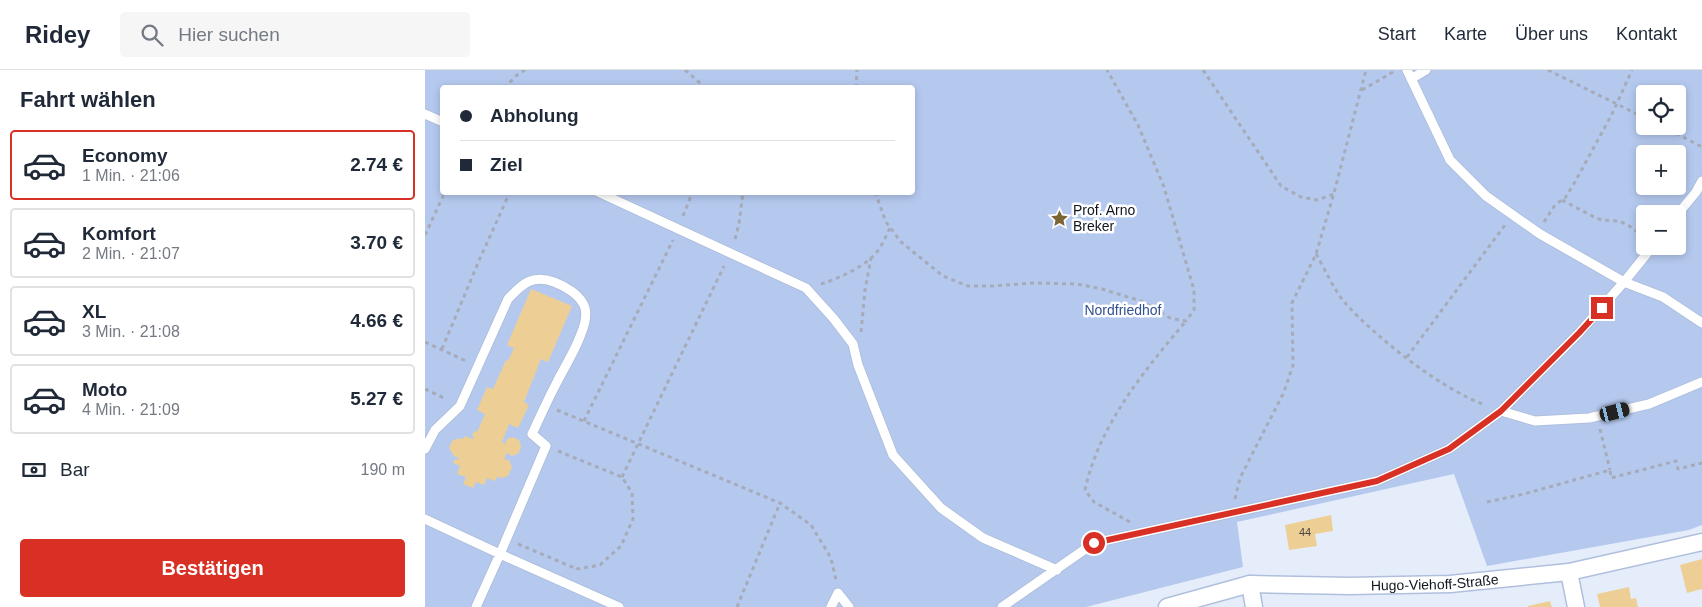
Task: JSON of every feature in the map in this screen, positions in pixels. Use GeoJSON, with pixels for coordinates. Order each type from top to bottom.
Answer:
{"type":"FeatureCollection","features":[{"type":"Feature","properties":{"kind":"street","name":"Hugo-Viehoff-Straße"},"geometry":{"type":"LineString","coordinates":[[1167,607],[1250,584],[1350,586],[1450,584],[1569,572],[1702,542]]}},
{"type":"Feature","properties":{"kind":"street"},"geometry":{"type":"LineString","coordinates":[[1569,572],[1576,607]]}},
{"type":"Feature","properties":{"kind":"street"},"geometry":{"type":"LineString","coordinates":[[1250,584],[1254,607]]}},
{"type":"Feature","properties":{"kind":"lane"},"geometry":{"type":"LineString","coordinates":[[1426,70],[1409,74],[1450,160],[1486,196],[1536,231],[1624,282],[1663,298],[1702,322]]}},
{"type":"Feature","properties":{"kind":"lane"},"geometry":{"type":"LineString","coordinates":[[425,114],[440,121]]}},
{"type":"Feature","properties":{"kind":"lane"},"geometry":{"type":"LineString","coordinates":[[1685,205],[1702,181]]}},
{"type":"Feature","properties":{"kind":"lane"},"geometry":{"type":"LineString","coordinates":[[604,195],[806,288],[834,319],[853,344],[858,366],[893,456],[941,508],[983,538],[1057,570]]}},
{"type":"Feature","properties":{"kind":"lane"},"geometry":{"type":"LineString","coordinates":[[1002,607],[1094,543],[1377,481],[1449,449],[1501,411],[1579,333],[1646,255]]}},
{"type":"Feature","properties":{"kind":"lane"},"geometry":{"type":"LineString","coordinates":[[425,449],[435,430],[460,406],[508,299],[519,288],[530,280],[543,278],[567,288],[580,299],[585,309],[585,322],[581,334],[532,434],[546,446],[476,607]]}},
{"type":"Feature","properties":{"kind":"lane"},"geometry":{"type":"LineString","coordinates":[[1501,411],[1535,420],[1597,416],[1649,404],[1702,382]]}},
{"type":"Feature","properties":{"kind":"lane"},"geometry":{"type":"LineString","coordinates":[[425,519],[619,607]]}},
{"type":"Feature","properties":{"kind":"lane"},"geometry":{"type":"LineString","coordinates":[[831,607],[838,593],[849,607]]}},
{"type":"Feature","properties":{"kind":"path"},"geometry":{"type":"LineString","coordinates":[[506,85],[525,70]]}},
{"type":"Feature","properties":{"kind":"path"},"geometry":{"type":"LineString","coordinates":[[685,70],[703,85]]}},
{"type":"Feature","properties":{"kind":"path"},"geometry":{"type":"LineString","coordinates":[[690,74],[692,70]]}},
{"type":"Feature","properties":{"kind":"path"},"geometry":{"type":"LineString","coordinates":[[856,85],[857,70]]}},
{"type":"Feature","properties":{"kind":"path"},"geometry":{"type":"LineString","coordinates":[[1107,70],[1138,125],[1164,187],[1194,290],[1194,310],[1146,369],[1104,436],[1090,470],[1085,490],[1094,502],[1126,519],[1143,532]]}},
{"type":"Feature","properties":{"kind":"path"},"geometry":{"type":"LineString","coordinates":[[1203,70],[1281,186],[1301,197],[1317,200],[1334,193]]}},
{"type":"Feature","properties":{"kind":"path"},"geometry":{"type":"LineString","coordinates":[[1232,513],[1240,478],[1284,392],[1293,365],[1292,303],[1316,254],[1366,70]]}},
{"type":"Feature","properties":{"kind":"path"},"geometry":{"type":"LineString","coordinates":[[1361,90],[1396,70]]}},
{"type":"Feature","properties":{"kind":"path"},"geometry":{"type":"LineString","coordinates":[[1548,70],[1636,114]]}},
{"type":"Feature","properties":{"kind":"path"},"geometry":{"type":"LineString","coordinates":[[1536,231],[1575,182],[1632,70]]}},
{"type":"Feature","properties":{"kind":"path"},"geometry":{"type":"LineString","coordinates":[[1679,135],[1702,147]]}},
{"type":"Feature","properties":{"kind":"path"},"geometry":{"type":"LineString","coordinates":[[425,235],[444,195]]}},
{"type":"Feature","properties":{"kind":"path"},"geometry":{"type":"LineString","coordinates":[[441,349],[510,195]]}},
{"type":"Feature","properties":{"kind":"path"},"geometry":{"type":"LineString","coordinates":[[584,421],[679,230],[691,195]]}},
{"type":"Feature","properties":{"kind":"path"},"geometry":{"type":"LineString","coordinates":[[622,477],[731,254],[739,224],[743,195]]}},
{"type":"Feature","properties":{"kind":"path"},"geometry":{"type":"LineString","coordinates":[[876,195],[886,222],[901,242],[943,276],[967,286],[1034,283],[1077,284],[1102,289],[1141,301],[1170,318],[1186,321]]}},
{"type":"Feature","properties":{"kind":"path"},"geometry":{"type":"LineString","coordinates":[[1562,200],[1596,218],[1619,221],[1636,231]]}},
{"type":"Feature","properties":{"kind":"path"},"geometry":{"type":"LineString","coordinates":[[1407,357],[1513,214]]}},
{"type":"Feature","properties":{"kind":"path"},"geometry":{"type":"LineString","coordinates":[[806,288],[834,280],[871,258],[882,244],[890,228]]}},
{"type":"Feature","properties":{"kind":"path"},"geometry":{"type":"LineString","coordinates":[[1316,254],[1345,302],[1382,338],[1427,372],[1469,399],[1501,411]]}},
{"type":"Feature","properties":{"kind":"path"},"geometry":{"type":"LineString","coordinates":[[858,366],[865,290],[871,258]]}},
{"type":"Feature","properties":{"kind":"path"},"geometry":{"type":"LineString","coordinates":[[425,342],[479,367]]}},
{"type":"Feature","properties":{"kind":"path"},"geometry":{"type":"LineString","coordinates":[[425,390],[460,406]]}},
{"type":"Feature","properties":{"kind":"path"},"geometry":{"type":"LineString","coordinates":[[545,406],[780,503],[811,524],[831,558],[838,593]]}},
{"type":"Feature","properties":{"kind":"path"},"geometry":{"type":"LineString","coordinates":[[1597,416],[1611,478],[1676,461],[1678,469],[1702,463]]}},
{"type":"Feature","properties":{"kind":"path"},"geometry":{"type":"LineString","coordinates":[[506,539],[577,569],[600,565],[621,546],[633,519],[633,493],[622,477],[546,446]]}},
{"type":"Feature","properties":{"kind":"path"},"geometry":{"type":"LineString","coordinates":[[1487,502],[1610,470]]}},
{"type":"Feature","properties":{"kind":"path"},"geometry":{"type":"LineString","coordinates":[[737,607],[780,503]]}},
{"type":"Feature","properties":{"kind":"path"},"geometry":{"type":"LineString","coordinates":[[568,584],[577,569]]}},
{"type":"Feature","properties":{"kind":"green space","name":"Nordfriedhof"},"geometry":{"type":"Polygon","coordinates":[[[425,70],[1702,70],[1702,525],[1689,530],[1487,566],[1454,474],[1237,522],[1243,567],[1086,607],[425,607],[425,70]]]}},
{"type":"Feature","properties":{"kind":"building"},"geometry":{"type":"Polygon","coordinates":[[[531,289],[572,306],[548,362],[541,359],[524,402],[529,405],[518,428],[509,424],[502,442],[505,444],[507,439],[512,437],[519,440],[521,446],[519,453],[512,456],[507,453],[504,459],[509,460],[512,467],[508,476],[497,477],[495,481],[487,478],[484,485],[476,482],[473,488],[463,484],[466,477],[457,474],[460,466],[453,463],[455,459],[458,460],[459,458],[454,456],[449,448],[452,441],[460,438],[463,439],[465,436],[473,439],[474,431],[477,432],[485,414],[477,410],[487,387],[493,389],[506,360],[508,361],[514,348],[507,345],[531,289]]]}},
{"type":"Feature","properties":{"kind":"building"},"geometry":{"type":"Polygon","coordinates":[[[1331,515],[1333,531],[1315,534],[1317,546],[1289,550],[1285,525],[1331,515]]]}},
{"type":"Feature","properties":{"kind":"building"},"geometry":{"type":"Polygon","coordinates":[[[1702,559],[1702,589],[1687,593],[1680,565],[1702,559]]]}},
{"type":"Feature","properties":{"kind":"building"},"geometry":{"type":"Polygon","coordinates":[[[1629,587],[1631,599],[1636,598],[1638,607],[1600,607],[1597,594],[1629,587]]]}},
{"type":"Feature","properties":{"kind":"building"},"geometry":{"type":"Polygon","coordinates":[[[1550,601],[1552,607],[1528,607],[1528,606],[1550,601]]]}},
{"type":"Feature","properties":{"kind":"place","name":"Prof. Arno Breker"},"geometry":{"type":"Point","coordinates":[1059,218]}},
{"type":"Feature","properties":{"kind":"route"},"geometry":{"type":"LineString","coordinates":[[1094,543],[1377,481],[1449,449],[1501,411],[1602,308]]}}]}
